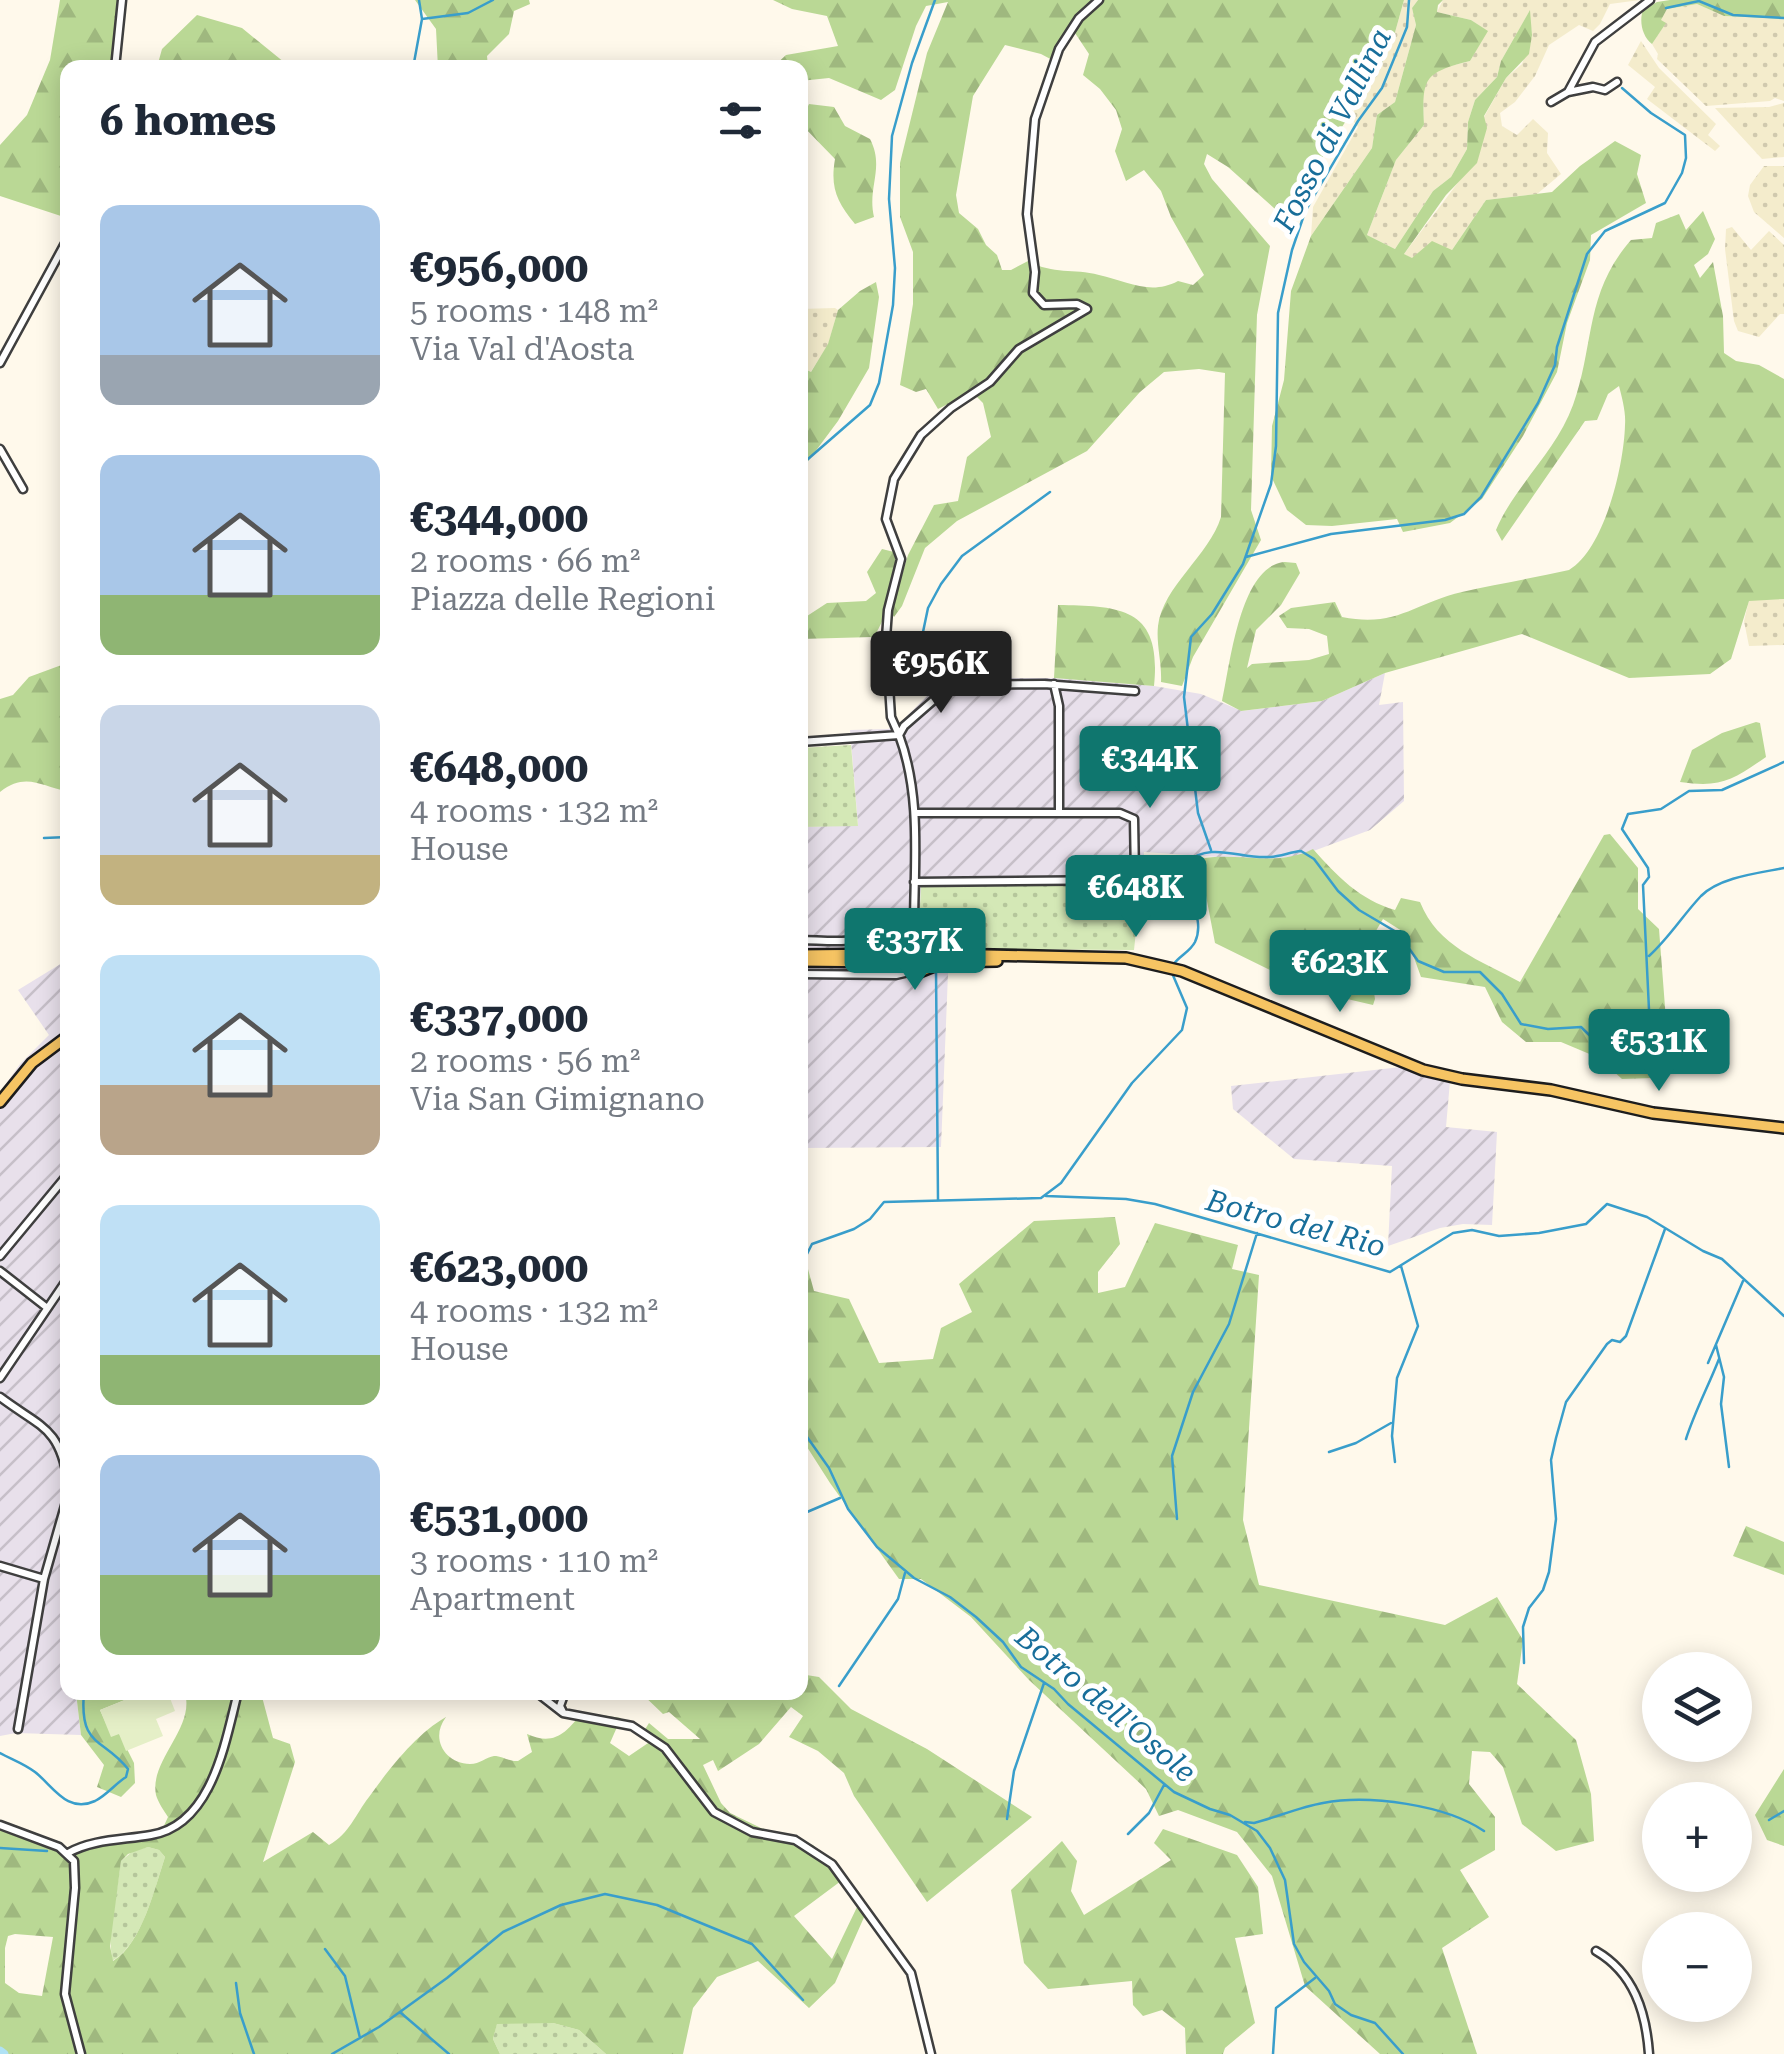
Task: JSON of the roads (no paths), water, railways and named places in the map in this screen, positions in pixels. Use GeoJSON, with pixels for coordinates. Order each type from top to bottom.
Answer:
{"type":"FeatureCollection","features":[{"type":"Feature","properties":{"kind":"main road"},"geometry":{"type":"LineString","coordinates":[[927,947],[932,960],[930,967]]}},
{"type":"Feature","properties":{"kind":"main road"},"geometry":{"type":"LineString","coordinates":[[808,958],[880,955],[927,947],[951,954],[1104,958],[1161,964],[1449,1077],[1550,1090],[1680,1118],[1784,1128]]}},
{"type":"Feature","properties":{"kind":"main road"},"geometry":{"type":"LineString","coordinates":[[906,948],[906,968]]}},
{"type":"Feature","properties":{"kind":"main road"},"geometry":{"type":"LineString","coordinates":[[808,958],[880,961],[920,973],[948,962],[1104,958]]}},
{"type":"Feature","properties":{"kind":"main road"},"geometry":{"type":"LineString","coordinates":[[0,1102],[34,1062],[60,1042]]}},
{"type":"Feature","properties":{"kind":"street"},"geometry":{"type":"LineString","coordinates":[[117,60],[122,0]]}},
{"type":"Feature","properties":{"kind":"street"},"geometry":{"type":"LineString","coordinates":[[906,948],[914,928],[915,813],[906,757],[891,714],[886,623],[901,560],[886,519],[888,500],[905,457],[935,422],[990,382],[1018,349],[1085,312],[1084,306],[1050,306],[1040,301],[1032,288],[1036,272],[1027,214],[1035,119],[1059,49],[1079,18],[1100,0]]}},
{"type":"Feature","properties":{"kind":"street"},"geometry":{"type":"LineString","coordinates":[[1568,92],[1595,42],[1650,0]]}},
{"type":"Feature","properties":{"kind":"street"},"geometry":{"type":"LineString","coordinates":[[1551,102],[1568,92],[1593,87],[1605,90],[1617,82]]}},
{"type":"Feature","properties":{"kind":"street"},"geometry":{"type":"LineString","coordinates":[[0,363],[60,253]]}},
{"type":"Feature","properties":{"kind":"street"},"geometry":{"type":"LineString","coordinates":[[0,450],[24,489]]}},
{"type":"Feature","properties":{"kind":"street"},"geometry":{"type":"LineString","coordinates":[[898,736],[949,686],[1054,684],[1135,691]]}},
{"type":"Feature","properties":{"kind":"street"},"geometry":{"type":"LineString","coordinates":[[1054,684],[1059,706],[1059,812]]}},
{"type":"Feature","properties":{"kind":"street"},"geometry":{"type":"LineString","coordinates":[[808,742],[898,736]]}},
{"type":"Feature","properties":{"kind":"street"},"geometry":{"type":"LineString","coordinates":[[914,882],[1131,880],[1135,840],[1134,820],[1120,813],[915,813]]}},
{"type":"Feature","properties":{"kind":"street"},"geometry":{"type":"LineString","coordinates":[[902,917],[914,902]]}},
{"type":"Feature","properties":{"kind":"street"},"geometry":{"type":"LineString","coordinates":[[808,940],[862,938],[891,918],[914,916]]}},
{"type":"Feature","properties":{"kind":"street"},"geometry":{"type":"LineString","coordinates":[[902,917],[927,947]]}},
{"type":"Feature","properties":{"kind":"street"},"geometry":{"type":"LineString","coordinates":[[808,974],[896,975],[906,968]]}},
{"type":"Feature","properties":{"kind":"street"},"geometry":{"type":"LineString","coordinates":[[0,1256],[60,1184]]}},
{"type":"Feature","properties":{"kind":"street"},"geometry":{"type":"LineString","coordinates":[[0,1272],[46,1306]]}},
{"type":"Feature","properties":{"kind":"street"},"geometry":{"type":"LineString","coordinates":[[0,1378],[60,1288]]}},
{"type":"Feature","properties":{"kind":"street"},"geometry":{"type":"LineString","coordinates":[[0,1397],[56,1439],[60,1448]]}},
{"type":"Feature","properties":{"kind":"street"},"geometry":{"type":"LineString","coordinates":[[18,1729],[44,1578],[60,1523]]}},
{"type":"Feature","properties":{"kind":"street"},"geometry":{"type":"LineString","coordinates":[[0,1566],[44,1578]]}},
{"type":"Feature","properties":{"kind":"street"},"geometry":{"type":"LineString","coordinates":[[68,1853],[111,1839],[166,1832],[182,1824],[196,1808],[209,1782],[235,1700]]}},
{"type":"Feature","properties":{"kind":"street"},"geometry":{"type":"LineString","coordinates":[[547,1700],[564,1713],[632,1726],[664,1748],[714,1812],[752,1832],[796,1840],[832,1864],[912,1973],[931,2054]]}},
{"type":"Feature","properties":{"kind":"street"},"geometry":{"type":"LineString","coordinates":[[562,1700],[564,1713]]}},
{"type":"Feature","properties":{"kind":"street"},"geometry":{"type":"LineString","coordinates":[[0,1826],[57,1846],[74,1860],[65,1994],[80,2054]]}},
{"type":"Feature","properties":{"kind":"street"},"geometry":{"type":"LineString","coordinates":[[1596,1951],[1613,1961],[1638,2000],[1647,2026],[1649,2054]]}},
{"type":"Feature","properties":{"kind":"waterway"},"geometry":{"type":"LineString","coordinates":[[414,60],[422,19],[419,0]]}},
{"type":"Feature","properties":{"kind":"waterway"},"geometry":{"type":"LineString","coordinates":[[422,19],[468,13],[493,0]]}},
{"type":"Feature","properties":{"kind":"waterway"},"geometry":{"type":"LineString","coordinates":[[808,459],[870,405],[879,383],[893,305],[895,268],[889,199],[892,136],[935,0]]}},
{"type":"Feature","properties":{"kind":"waterway","name":"Fosso di Vallina"},"geometry":{"type":"LineString","coordinates":[[1211,850],[1198,813],[1184,697],[1191,637],[1212,614],[1243,564],[1271,484],[1276,446],[1278,313],[1305,212],[1382,88],[1407,27],[1409,0]]}},
{"type":"Feature","properties":{"kind":"waterway"},"geometry":{"type":"LineString","coordinates":[[1666,8],[1699,1],[1733,15],[1784,18]]}},
{"type":"Feature","properties":{"kind":"waterway"},"geometry":{"type":"LineString","coordinates":[[1246,557],[1331,534],[1445,520],[1464,514],[1481,497],[1538,403],[1555,365],[1557,347],[1587,254],[1605,231],[1665,203],[1682,173],[1685,135],[1622,88]]}},
{"type":"Feature","properties":{"kind":"waterway"},"geometry":{"type":"LineString","coordinates":[[941,678],[924,653],[923,632],[928,608],[941,584],[962,556],[1050,492]]}},
{"type":"Feature","properties":{"kind":"waterway"},"geometry":{"type":"LineString","coordinates":[[1173,965],[1193,945],[1198,932],[1185,883],[1186,863],[1205,853],[1268,857],[1301,851],[1314,859],[1338,891],[1359,910],[1398,933],[1418,961],[1444,972],[1480,972],[1502,994],[1521,1024],[1548,1029],[1581,1027],[1617,1056],[1643,1062],[1651,1051],[1643,885],[1649,877],[1648,868],[1622,829],[1628,814],[1661,809],[1689,791],[1722,790],[1784,762]]}},
{"type":"Feature","properties":{"kind":"waterway"},"geometry":{"type":"LineString","coordinates":[[44,838],[60,837]]}},
{"type":"Feature","properties":{"kind":"waterway"},"geometry":{"type":"LineString","coordinates":[[1649,956],[1701,896],[1718,884],[1784,868]]}},
{"type":"Feature","properties":{"kind":"waterway"},"geometry":{"type":"LineString","coordinates":[[936,970],[938,1199]]}},
{"type":"Feature","properties":{"kind":"waterway","name":"Botro del Rio"},"geometry":{"type":"LineString","coordinates":[[808,1252],[812,1244],[870,1219],[884,1202],[1041,1198],[1061,1183],[1132,1083],[1182,1030],[1187,1008],[1172,973]]}},
{"type":"Feature","properties":{"kind":"waterway","name":"Botro del Rio"},"geometry":{"type":"LineString","coordinates":[[1046,1196],[1155,1204],[1390,1272],[1453,1233],[1539,1233],[1586,1224],[1607,1204],[1647,1217],[1722,1259],[1784,1316]]}},
{"type":"Feature","properties":{"kind":"waterway"},"geometry":{"type":"LineString","coordinates":[[1524,1663],[1523,1627],[1549,1572],[1556,1519],[1551,1460],[1566,1402],[1607,1344],[1612,1340],[1620,1342],[1626,1336],[1665,1229]]}},
{"type":"Feature","properties":{"kind":"waterway"},"geometry":{"type":"LineString","coordinates":[[1177,1519],[1172,1456],[1193,1392],[1229,1324],[1257,1233]]}},
{"type":"Feature","properties":{"kind":"waterway"},"geometry":{"type":"LineString","coordinates":[[1395,1462],[1392,1436],[1397,1378],[1418,1326],[1401,1266]]}},
{"type":"Feature","properties":{"kind":"waterway"},"geometry":{"type":"LineString","coordinates":[[1708,1363],[1743,1281]]}},
{"type":"Feature","properties":{"kind":"waterway"},"geometry":{"type":"LineString","coordinates":[[1716,1345],[1724,1377],[1721,1404],[1729,1467]]}},
{"type":"Feature","properties":{"kind":"waterway"},"geometry":{"type":"LineString","coordinates":[[1686,1439],[1719,1359]]}},
{"type":"Feature","properties":{"kind":"waterway"},"geometry":{"type":"LineString","coordinates":[[1329,1452],[1356,1443],[1391,1423]]}},
{"type":"Feature","properties":{"kind":"waterway","name":"Botro dell'Osole"},"geometry":{"type":"LineString","coordinates":[[808,1438],[829,1468],[848,1509],[877,1547],[914,1578],[950,1597],[976,1617],[1003,1642],[1021,1667],[1054,1689],[1174,1792],[1257,1831],[1285,1880],[1294,1944],[1304,1962],[1335,2004],[1351,2015],[1375,2023],[1403,2054]]}},
{"type":"Feature","properties":{"kind":"waterway"},"geometry":{"type":"LineString","coordinates":[[808,1512],[840,1498]]}},
{"type":"Feature","properties":{"kind":"waterway"},"geometry":{"type":"LineString","coordinates":[[839,1686],[898,1599],[905,1573]]}},
{"type":"Feature","properties":{"kind":"waterway"},"geometry":{"type":"LineString","coordinates":[[1007,1819],[1014,1771],[1044,1683]]}},
{"type":"Feature","properties":{"kind":"waterway"},"geometry":{"type":"LineString","coordinates":[[0,1753],[31,1769],[68,1801],[85,1804],[103,1796],[126,1777],[128,1769],[89,1733],[84,1700]]}},
{"type":"Feature","properties":{"kind":"waterway"},"geometry":{"type":"LineString","coordinates":[[1128,1834],[1149,1813],[1164,1785]]}},
{"type":"Feature","properties":{"kind":"waterway"},"geometry":{"type":"LineString","coordinates":[[1245,1822],[1254,1823],[1323,1803],[1362,1800],[1428,1808],[1484,1831]]}},
{"type":"Feature","properties":{"kind":"waterway"},"geometry":{"type":"LineString","coordinates":[[1769,1820],[1784,1811]]}},
{"type":"Feature","properties":{"kind":"waterway"},"geometry":{"type":"LineString","coordinates":[[0,1848],[47,1851]]}},
{"type":"Feature","properties":{"kind":"waterway"},"geometry":{"type":"LineString","coordinates":[[332,2054],[379,2027],[503,1932],[561,1905],[605,1894],[657,1905],[752,1944],[803,2000]]}},
{"type":"Feature","properties":{"kind":"waterway"},"geometry":{"type":"LineString","coordinates":[[325,1949],[345,1976],[360,2038]]}},
{"type":"Feature","properties":{"kind":"waterway"},"geometry":{"type":"LineString","coordinates":[[1273,2054],[1276,2008],[1315,1978]]}},
{"type":"Feature","properties":{"kind":"waterway"},"geometry":{"type":"LineString","coordinates":[[236,1983],[240,2013],[254,2054]]}},
{"type":"Feature","properties":{"kind":"waterway"},"geometry":{"type":"LineString","coordinates":[[401,2013],[449,2054]]}},
{"type":"Feature","properties":{"kind":"waterway"},"geometry":{"type":"LineString","coordinates":[[0,2051],[4,2054]]}}]}
